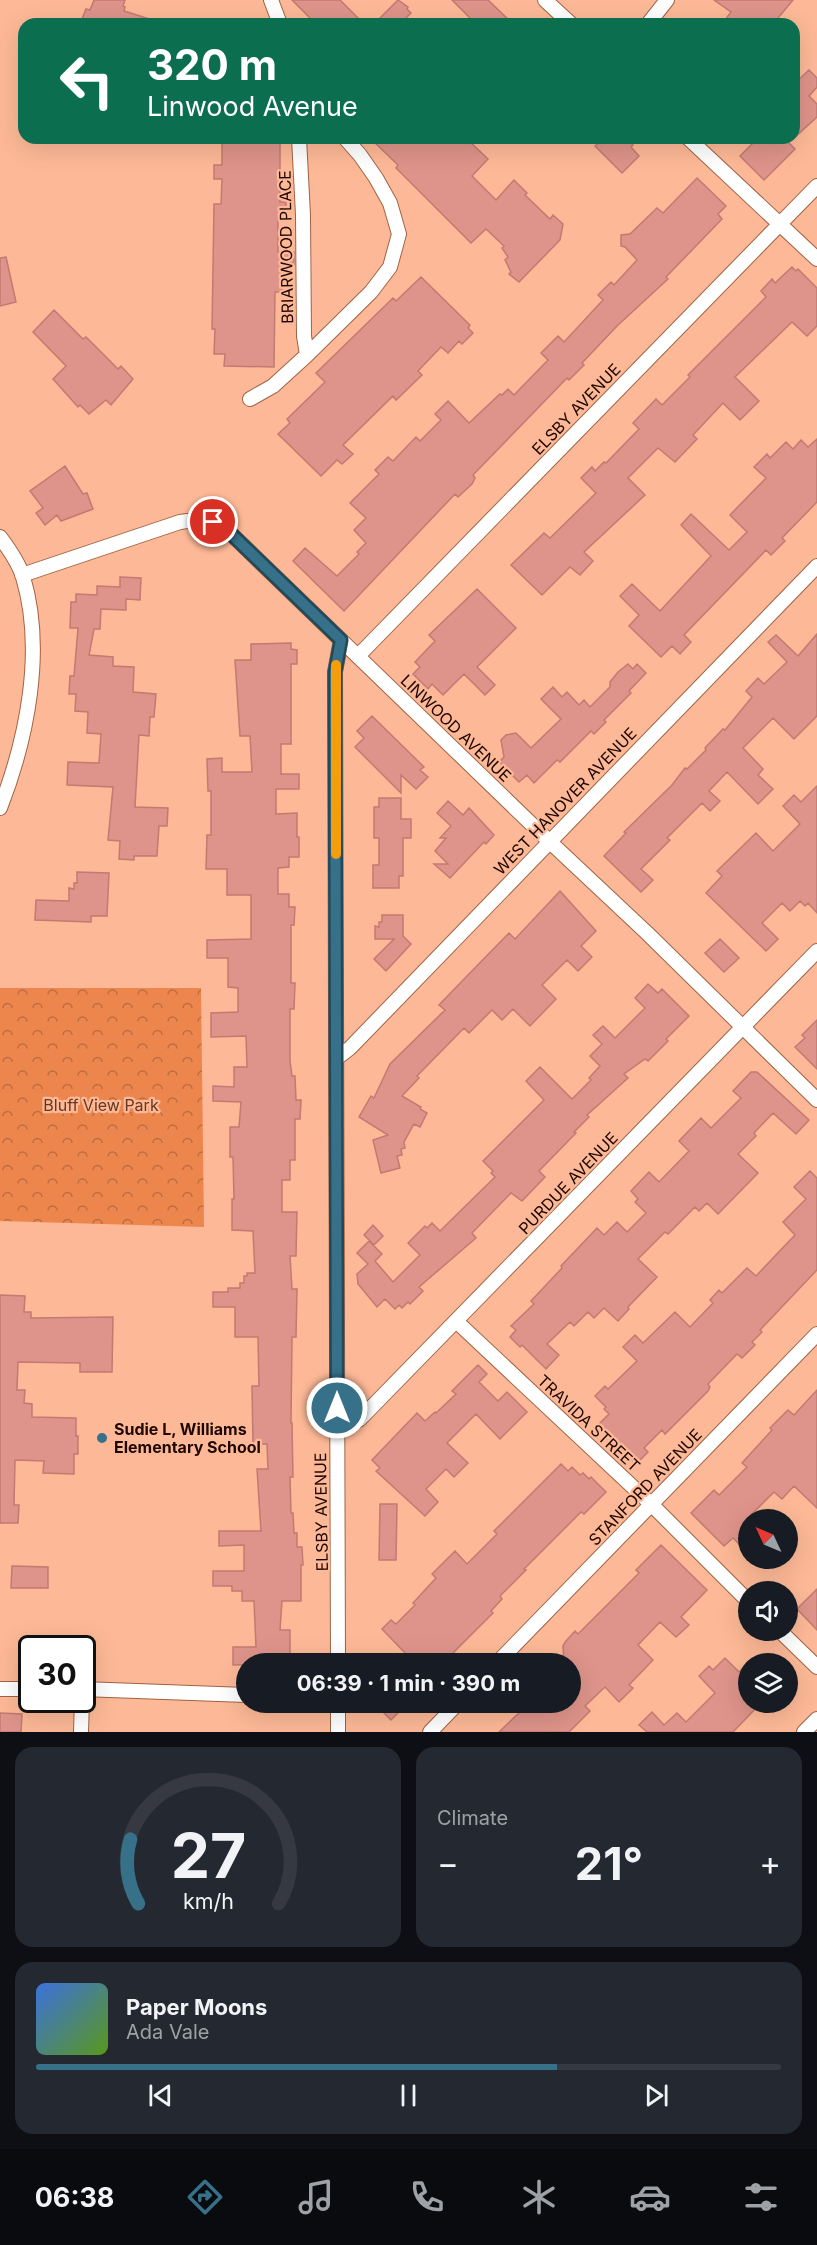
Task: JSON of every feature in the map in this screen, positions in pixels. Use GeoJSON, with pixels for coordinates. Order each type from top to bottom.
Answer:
{"type":"FeatureCollection","features":[{"type":"Feature","properties":{"kind":"street"},"geometry":{"type":"LineString","coordinates":[[271,0],[278,18]]}},
{"type":"Feature","properties":{"kind":"street"},"geometry":{"type":"LineString","coordinates":[[545,0],[564,18]]}},
{"type":"Feature","properties":{"kind":"street"},"geometry":{"type":"LineString","coordinates":[[653,18],[667,0]]}},
{"type":"Feature","properties":{"kind":"street","name":"BRIARWOOD PLACE"},"geometry":{"type":"LineString","coordinates":[[299,144],[303,215],[304,336],[307,355]]}},
{"type":"Feature","properties":{"kind":"street"},"geometry":{"type":"LineString","coordinates":[[250,399],[273,386],[307,355],[371,292],[390,267],[399,234],[390,203],[360,155],[350,144]]}},
{"type":"Feature","properties":{"kind":"street"},"geometry":{"type":"LineString","coordinates":[[694,144],[817,259]]}},
{"type":"Feature","properties":{"kind":"street","name":"ELSBY AVENUE"},"geometry":{"type":"LineString","coordinates":[[358,656],[817,186]]}},
{"type":"Feature","properties":{"kind":"street","name":"LINWOOD AVENUE"},"geometry":{"type":"LineString","coordinates":[[22,575],[180,522],[196,519],[213,522],[234,536],[647,933],[817,1100]]}},
{"type":"Feature","properties":{"kind":"street"},"geometry":{"type":"LineString","coordinates":[[0,537],[22,575],[32,632],[28,701],[22,741],[12,778],[0,808]]}},
{"type":"Feature","properties":{"kind":"street","name":"WEST HANOVER AVENUE"},"geometry":{"type":"LineString","coordinates":[[337,1058],[350,1048],[817,567]]}},
{"type":"Feature","properties":{"kind":"street","name":"ELSBY AVENUE"},"geometry":{"type":"LineString","coordinates":[[338,1653],[335,672],[341,640]]}},
{"type":"Feature","properties":{"kind":"street","name":"PURDUE AVENUE"},"geometry":{"type":"LineString","coordinates":[[337,1431],[360,1419],[817,951]]}},
{"type":"Feature","properties":{"kind":"street","name":"TRAVIDA STREET"},"geometry":{"type":"LineString","coordinates":[[456,1321],[651,1504],[738,1591]]}},
{"type":"Feature","properties":{"kind":"street","name":"STANFORD AVENUE"},"geometry":{"type":"LineString","coordinates":[[507,1653],[817,1334]]}},
{"type":"Feature","properties":{"kind":"street"},"geometry":{"type":"LineString","coordinates":[[790,1641],[817,1667]]}},
{"type":"Feature","properties":{"kind":"street"},"geometry":{"type":"LineString","coordinates":[[96,1690],[236,1695]]}},
{"type":"Feature","properties":{"kind":"street"},"geometry":{"type":"LineString","coordinates":[[81,1732],[82,1713]]}},
{"type":"Feature","properties":{"kind":"street"},"geometry":{"type":"LineString","coordinates":[[338,1713],[339,1732]]}},
{"type":"Feature","properties":{"kind":"street"},"geometry":{"type":"LineString","coordinates":[[430,1732],[448,1713]]}},
{"type":"Feature","properties":{"kind":"street"},"geometry":{"type":"LineString","coordinates":[[804,1732],[817,1719]]}},
{"type":"Feature","properties":{"kind":"green space","name":"Bluff View Park"},"geometry":{"type":"Polygon","coordinates":[[[0,988],[201,988],[204,1227],[0,1221],[0,988]]]}},
{"type":"Feature","properties":{"kind":"building"},"geometry":{"type":"Polygon","coordinates":[[[94,0],[125,0],[124,11],[146,18],[82,18],[86,9],[90,10],[94,0]]]}},
{"type":"Feature","properties":{"kind":"building"},"geometry":{"type":"Polygon","coordinates":[[[292,0],[340,0],[358,18],[310,18],[292,0]]]}},
{"type":"Feature","properties":{"kind":"building"},"geometry":{"type":"Polygon","coordinates":[[[398,0],[408,7],[411,13],[406,18],[380,18],[398,0]]]}},
{"type":"Feature","properties":{"kind":"building"},"geometry":{"type":"Polygon","coordinates":[[[452,0],[488,0],[507,18],[470,18],[452,0]]]}},
{"type":"Feature","properties":{"kind":"building"},"geometry":{"type":"Polygon","coordinates":[[[714,0],[793,0],[778,18],[726,18],[731,12],[714,0]]]}},
{"type":"Feature","properties":{"kind":"building"},"geometry":{"type":"Polygon","coordinates":[[[809,70],[817,78],[817,87],[809,96],[817,104],[817,117],[800,133],[800,78],[809,70]]]}},
{"type":"Feature","properties":{"kind":"building"},"geometry":{"type":"Polygon","coordinates":[[[222,144],[280,144],[280,202],[286,202],[286,216],[278,216],[278,252],[294,252],[294,265],[286,265],[286,280],[282,280],[282,292],[275,292],[274,367],[224,366],[225,354],[214,354],[215,329],[212,329],[214,204],[221,204],[222,179],[214,179],[214,165],[222,165],[222,144]]]}},
{"type":"Feature","properties":{"kind":"building"},"geometry":{"type":"Polygon","coordinates":[[[376,144],[472,144],[488,159],[472,176],[496,200],[514,180],[527,193],[525,195],[550,219],[553,215],[563,224],[560,240],[519,282],[509,274],[511,272],[505,260],[508,257],[502,248],[504,246],[486,229],[471,243],[396,168],[398,165],[376,144]]]}},
{"type":"Feature","properties":{"kind":"building"},"geometry":{"type":"Polygon","coordinates":[[[597,144],[632,144],[631,147],[639,156],[622,173],[595,146],[597,144]]]}},
{"type":"Feature","properties":{"kind":"building"},"geometry":{"type":"Polygon","coordinates":[[[752,144],[790,144],[795,149],[764,180],[740,156],[752,144]]]}},
{"type":"Feature","properties":{"kind":"building"},"geometry":{"type":"Polygon","coordinates":[[[697,178],[726,206],[718,214],[722,219],[666,277],[668,279],[617,326],[582,363],[584,365],[569,380],[567,378],[473,475],[475,478],[472,484],[458,497],[455,494],[344,611],[293,561],[305,548],[337,576],[359,554],[357,552],[366,543],[354,530],[366,518],[350,503],[379,474],[375,470],[388,457],[393,461],[416,437],[420,441],[441,420],[435,414],[448,401],[469,423],[508,389],[514,395],[548,360],[541,353],[558,336],[564,342],[603,300],[598,295],[611,282],[614,285],[637,260],[625,247],[621,246],[621,235],[630,234],[657,208],[663,213],[697,178]]]}},
{"type":"Feature","properties":{"kind":"building"},"geometry":{"type":"Polygon","coordinates":[[[6,257],[16,302],[0,306],[0,258],[6,257]]]}},
{"type":"Feature","properties":{"kind":"building"},"geometry":{"type":"Polygon","coordinates":[[[792,267],[796,271],[798,269],[817,288],[817,326],[807,336],[792,322],[735,377],[759,401],[740,420],[723,403],[693,435],[697,439],[675,462],[658,448],[628,478],[645,495],[584,552],[593,561],[580,575],[570,567],[542,595],[511,565],[544,533],[550,538],[596,493],[581,478],[592,467],[595,471],[604,462],[606,463],[639,429],[633,423],[656,399],[662,405],[690,377],[688,375],[766,297],[761,291],[772,279],[775,283],[792,267]]]}},
{"type":"Feature","properties":{"kind":"building"},"geometry":{"type":"Polygon","coordinates":[[[421,277],[470,325],[468,328],[473,333],[462,344],[459,341],[448,353],[441,347],[418,371],[422,375],[396,400],[393,396],[343,445],[353,454],[342,464],[337,460],[321,476],[278,434],[290,423],[287,419],[325,382],[316,373],[393,298],[396,301],[421,277]]]}},
{"type":"Feature","properties":{"kind":"building"},"geometry":{"type":"Polygon","coordinates":[[[54,310],[83,339],[86,337],[118,369],[121,366],[133,379],[111,405],[106,400],[89,414],[80,405],[78,407],[53,379],[66,366],[33,332],[54,310]]]}},
{"type":"Feature","properties":{"kind":"building"},"geometry":{"type":"Polygon","coordinates":[[[817,439],[817,502],[782,538],[785,541],[771,555],[766,550],[684,635],[691,642],[680,654],[672,646],[661,657],[629,626],[639,615],[620,596],[632,584],[660,611],[711,556],[681,525],[691,514],[729,550],[747,532],[730,515],[766,478],[754,467],[767,454],[770,458],[786,442],[793,449],[801,440],[808,447],[817,439]]]}},
{"type":"Feature","properties":{"kind":"building"},"geometry":{"type":"Polygon","coordinates":[[[65,466],[83,494],[87,493],[93,509],[61,521],[57,515],[45,525],[36,513],[43,508],[30,491],[65,466]]]}},
{"type":"Feature","properties":{"kind":"building"},"geometry":{"type":"Polygon","coordinates":[[[120,577],[141,578],[140,600],[126,599],[126,610],[101,609],[100,629],[94,629],[89,655],[113,657],[113,666],[134,667],[133,692],[156,694],[154,717],[150,717],[149,736],[139,735],[135,807],[168,808],[167,826],[159,826],[157,856],[134,856],[134,860],[119,859],[120,841],[108,840],[113,787],[67,785],[68,762],[99,763],[101,734],[87,733],[88,712],[75,711],[76,694],[69,694],[70,676],[74,676],[78,628],[70,628],[71,602],[76,602],[76,594],[97,595],[97,586],[120,587],[120,577]]]}},
{"type":"Feature","properties":{"kind":"building"},"geometry":{"type":"Polygon","coordinates":[[[477,589],[516,628],[477,667],[495,685],[485,695],[464,674],[443,695],[432,684],[428,689],[413,674],[420,667],[415,662],[435,641],[429,635],[477,589]]]}},
{"type":"Feature","properties":{"kind":"building"},"geometry":{"type":"Polygon","coordinates":[[[817,634],[817,716],[794,739],[773,718],[743,748],[763,769],[758,775],[773,789],[758,804],[727,772],[709,791],[720,801],[710,811],[702,803],[667,838],[670,840],[641,869],[653,880],[641,892],[604,856],[626,833],[624,832],[672,785],[685,768],[687,769],[706,750],[705,748],[723,729],[725,730],[752,697],[746,691],[758,678],[764,684],[787,662],[768,642],[776,635],[798,656],[817,634]]]}},
{"type":"Feature","properties":{"kind":"building"},"geometry":{"type":"Polygon","coordinates":[[[291,643],[291,649],[297,650],[297,664],[291,664],[291,744],[281,744],[281,774],[299,774],[299,789],[276,789],[276,814],[297,813],[297,837],[299,837],[299,857],[289,857],[289,867],[278,868],[278,894],[289,894],[289,907],[295,907],[294,925],[291,925],[291,983],[295,983],[294,1009],[290,1009],[290,1061],[292,1076],[295,1076],[296,1100],[301,1100],[300,1119],[295,1119],[295,1160],[290,1160],[290,1180],[282,1180],[282,1212],[297,1212],[296,1256],[290,1256],[292,1289],[297,1289],[296,1337],[292,1337],[293,1477],[290,1477],[291,1513],[293,1513],[294,1533],[297,1533],[297,1547],[302,1547],[303,1565],[301,1565],[301,1601],[282,1601],[280,1630],[290,1630],[290,1653],[236,1653],[236,1665],[233,1665],[233,1647],[256,1647],[254,1601],[242,1601],[242,1591],[232,1591],[232,1586],[213,1586],[213,1571],[244,1571],[244,1545],[219,1546],[219,1531],[261,1531],[257,1469],[268,1469],[267,1444],[253,1444],[252,1386],[259,1386],[258,1337],[235,1337],[235,1307],[213,1307],[213,1292],[228,1292],[228,1288],[240,1288],[240,1283],[244,1283],[244,1276],[247,1276],[247,1273],[255,1273],[253,1231],[232,1230],[232,1199],[234,1199],[230,1127],[239,1127],[241,1102],[213,1101],[213,1086],[234,1087],[234,1067],[247,1067],[246,1036],[211,1037],[211,1013],[238,1012],[238,988],[228,987],[228,958],[207,958],[207,940],[251,939],[251,895],[227,895],[227,869],[206,869],[207,835],[211,835],[211,791],[208,791],[207,759],[222,758],[222,772],[252,772],[250,736],[240,736],[235,660],[251,660],[251,644],[291,643]]]}},
{"type":"Feature","properties":{"kind":"building"},"geometry":{"type":"Polygon","coordinates":[[[628,664],[633,669],[637,664],[646,673],[629,691],[631,693],[604,720],[606,722],[594,734],[591,731],[560,762],[557,760],[534,783],[527,775],[519,782],[499,762],[504,757],[501,740],[506,735],[516,733],[531,748],[561,719],[541,699],[553,687],[562,697],[567,692],[579,705],[584,700],[590,707],[610,687],[610,682],[618,672],[628,664]]]}},
{"type":"Feature","properties":{"kind":"building"},"geometry":{"type":"Polygon","coordinates":[[[372,716],[424,767],[420,770],[428,777],[416,789],[401,775],[401,793],[355,747],[364,738],[357,731],[372,716]]]}},
{"type":"Feature","properties":{"kind":"building"},"geometry":{"type":"Polygon","coordinates":[[[817,786],[817,913],[808,903],[805,906],[800,901],[790,911],[782,903],[762,923],[778,939],[766,951],[706,893],[722,876],[717,871],[756,833],[773,851],[800,824],[783,806],[794,795],[801,802],[817,786]]]}},
{"type":"Feature","properties":{"kind":"building"},"geometry":{"type":"Polygon","coordinates":[[[379,798],[401,798],[401,819],[411,819],[411,838],[403,838],[403,876],[399,876],[399,888],[373,888],[373,865],[379,865],[379,838],[374,838],[374,807],[379,807],[379,798]]]}},
{"type":"Feature","properties":{"kind":"building"},"geometry":{"type":"Polygon","coordinates":[[[448,801],[463,815],[469,808],[494,835],[486,844],[484,842],[450,878],[434,864],[448,864],[435,851],[446,838],[440,838],[451,826],[437,813],[448,801]]]}},
{"type":"Feature","properties":{"kind":"building"},"geometry":{"type":"Polygon","coordinates":[[[77,872],[109,873],[107,916],[91,916],[91,922],[35,920],[36,900],[69,901],[69,888],[74,889],[74,883],[77,883],[77,872]]]}},
{"type":"Feature","properties":{"kind":"building"},"geometry":{"type":"Polygon","coordinates":[[[560,891],[596,931],[581,946],[592,957],[578,971],[567,960],[542,985],[556,999],[530,1026],[513,1009],[502,1020],[492,1010],[469,1033],[464,1028],[417,1076],[419,1078],[402,1096],[427,1113],[420,1127],[414,1124],[404,1142],[405,1148],[401,1149],[402,1155],[397,1156],[400,1168],[381,1173],[373,1140],[388,1135],[359,1117],[371,1096],[374,1098],[390,1064],[445,1010],[439,1005],[509,933],[515,939],[560,891]]]}},
{"type":"Feature","properties":{"kind":"building"},"geometry":{"type":"Polygon","coordinates":[[[382,915],[403,915],[403,936],[411,944],[386,971],[374,959],[394,939],[375,939],[375,926],[379,927],[382,915]]]}},
{"type":"Feature","properties":{"kind":"building"},"geometry":{"type":"Polygon","coordinates":[[[720,939],[739,958],[724,972],[705,953],[720,939]]]}},
{"type":"Feature","properties":{"kind":"building"},"geometry":{"type":"Polygon","coordinates":[[[648,984],[658,993],[662,989],[689,1016],[648,1061],[645,1059],[624,1074],[628,1078],[587,1115],[589,1117],[574,1132],[576,1133],[539,1171],[545,1177],[522,1201],[511,1193],[472,1233],[476,1238],[419,1287],[423,1291],[410,1304],[408,1302],[402,1308],[399,1305],[395,1309],[385,1299],[377,1307],[358,1284],[357,1274],[368,1264],[357,1253],[369,1241],[382,1254],[375,1261],[393,1282],[420,1255],[408,1243],[425,1226],[427,1228],[432,1223],[440,1231],[495,1177],[491,1173],[493,1171],[483,1161],[544,1100],[526,1081],[540,1067],[572,1099],[591,1080],[589,1078],[600,1066],[590,1056],[602,1044],[593,1035],[603,1026],[615,1038],[645,1008],[635,998],[648,984]]]}},
{"type":"Feature","properties":{"kind":"building"},"geometry":{"type":"Polygon","coordinates":[[[817,1020],[817,1069],[795,1047],[805,1038],[802,1035],[817,1020]]]}},
{"type":"Feature","properties":{"kind":"building"},"geometry":{"type":"Polygon","coordinates":[[[751,1072],[757,1072],[809,1120],[796,1134],[773,1113],[754,1133],[756,1136],[738,1154],[758,1173],[718,1214],[707,1203],[699,1211],[695,1207],[668,1234],[665,1232],[638,1259],[657,1277],[628,1307],[629,1309],[618,1321],[604,1308],[594,1318],[588,1312],[574,1326],[570,1322],[547,1344],[559,1355],[546,1369],[522,1345],[520,1347],[510,1337],[516,1330],[511,1326],[534,1304],[531,1301],[597,1228],[604,1235],[617,1222],[627,1232],[646,1213],[635,1202],[638,1199],[631,1191],[649,1172],[659,1182],[689,1151],[679,1141],[701,1118],[711,1128],[741,1098],[733,1091],[751,1072]]]}},
{"type":"Feature","properties":{"kind":"building"},"geometry":{"type":"Polygon","coordinates":[[[810,1171],[817,1178],[817,1270],[760,1330],[762,1332],[752,1342],[755,1345],[742,1358],[737,1354],[708,1384],[710,1387],[708,1391],[665,1434],[662,1430],[644,1448],[648,1452],[636,1464],[598,1425],[609,1414],[604,1409],[606,1407],[595,1396],[605,1386],[608,1389],[637,1361],[623,1347],[635,1335],[643,1343],[675,1312],[690,1327],[713,1303],[710,1300],[719,1290],[722,1293],[747,1268],[756,1276],[795,1235],[783,1222],[806,1199],[794,1187],[810,1171]]]}},
{"type":"Feature","properties":{"kind":"building"},"geometry":{"type":"Polygon","coordinates":[[[373,1225],[383,1236],[374,1245],[364,1235],[373,1225]]]}},
{"type":"Feature","properties":{"kind":"building"},"geometry":{"type":"Polygon","coordinates":[[[0,1295],[25,1296],[24,1312],[31,1312],[31,1318],[113,1317],[112,1372],[80,1372],[80,1363],[18,1362],[17,1390],[25,1390],[24,1403],[32,1404],[32,1417],[76,1418],[78,1454],[74,1454],[74,1474],[43,1473],[44,1461],[15,1460],[14,1505],[19,1505],[18,1523],[0,1523],[0,1295]]]}},
{"type":"Feature","properties":{"kind":"building"},"geometry":{"type":"Polygon","coordinates":[[[478,1365],[487,1374],[479,1382],[498,1401],[507,1392],[527,1412],[500,1439],[476,1414],[447,1443],[468,1463],[454,1477],[446,1469],[426,1489],[438,1502],[425,1516],[376,1471],[380,1468],[372,1460],[417,1413],[425,1421],[436,1413],[456,1394],[452,1391],[478,1365]]]}},
{"type":"Feature","properties":{"kind":"building"},"geometry":{"type":"Polygon","coordinates":[[[817,1390],[817,1508],[794,1486],[782,1499],[774,1492],[757,1509],[738,1509],[738,1543],[733,1538],[724,1546],[691,1513],[714,1490],[719,1495],[747,1467],[742,1463],[788,1410],[794,1415],[817,1390]]]}},
{"type":"Feature","properties":{"kind":"building"},"geometry":{"type":"Polygon","coordinates":[[[561,1464],[568,1471],[572,1467],[580,1475],[583,1473],[589,1479],[591,1477],[606,1492],[584,1514],[581,1512],[524,1569],[526,1570],[500,1596],[502,1599],[491,1611],[493,1613],[453,1653],[405,1653],[382,1629],[391,1620],[396,1624],[415,1605],[413,1603],[436,1578],[432,1574],[455,1551],[467,1564],[497,1534],[494,1531],[561,1464]]]}},
{"type":"Feature","properties":{"kind":"building"},"geometry":{"type":"Polygon","coordinates":[[[380,1504],[397,1504],[396,1560],[379,1560],[380,1504]]]}},
{"type":"Feature","properties":{"kind":"building"},"geometry":{"type":"Polygon","coordinates":[[[661,1545],[707,1590],[681,1617],[689,1625],[676,1637],[660,1622],[638,1645],[653,1660],[629,1685],[633,1688],[619,1702],[605,1687],[585,1706],[590,1711],[569,1732],[499,1732],[519,1713],[581,1713],[581,1653],[563,1653],[563,1646],[575,1631],[578,1634],[639,1573],[636,1570],[661,1545]]]}},
{"type":"Feature","properties":{"kind":"building"},"geometry":{"type":"Polygon","coordinates":[[[12,1566],[48,1567],[48,1588],[11,1588],[12,1566]]]}},
{"type":"Feature","properties":{"kind":"building"},"geometry":{"type":"Polygon","coordinates":[[[817,1589],[817,1630],[798,1610],[817,1589]]]}},
{"type":"Feature","properties":{"kind":"building"},"geometry":{"type":"Polygon","coordinates":[[[725,1658],[738,1671],[738,1713],[751,1713],[733,1732],[647,1732],[639,1725],[652,1712],[664,1725],[677,1713],[686,1722],[715,1693],[699,1676],[709,1666],[713,1670],[725,1658]]]}},
{"type":"Feature","properties":{"kind":"building"},"geometry":{"type":"Polygon","coordinates":[[[0,1713],[22,1714],[21,1732],[0,1732],[0,1713]]]}},
{"type":"Feature","properties":{"kind":"building"},"geometry":{"type":"Polygon","coordinates":[[[384,1713],[398,1713],[391,1720],[384,1713]]]}},
{"type":"Feature","properties":{"kind":"slow traffic"},"geometry":{"type":"LineString","coordinates":[[336,665],[336,854]]}},
{"type":"Feature","properties":{"kind":"place","name":"Sudie L, Williams Elementary School"},"geometry":{"type":"Point","coordinates":[102,1438]}},
{"type":"Feature","properties":{"kind":"route"},"geometry":{"type":"LineString","coordinates":[[213,522],[226,529],[262,562],[341,640],[335,672],[337,1408]]}}]}
